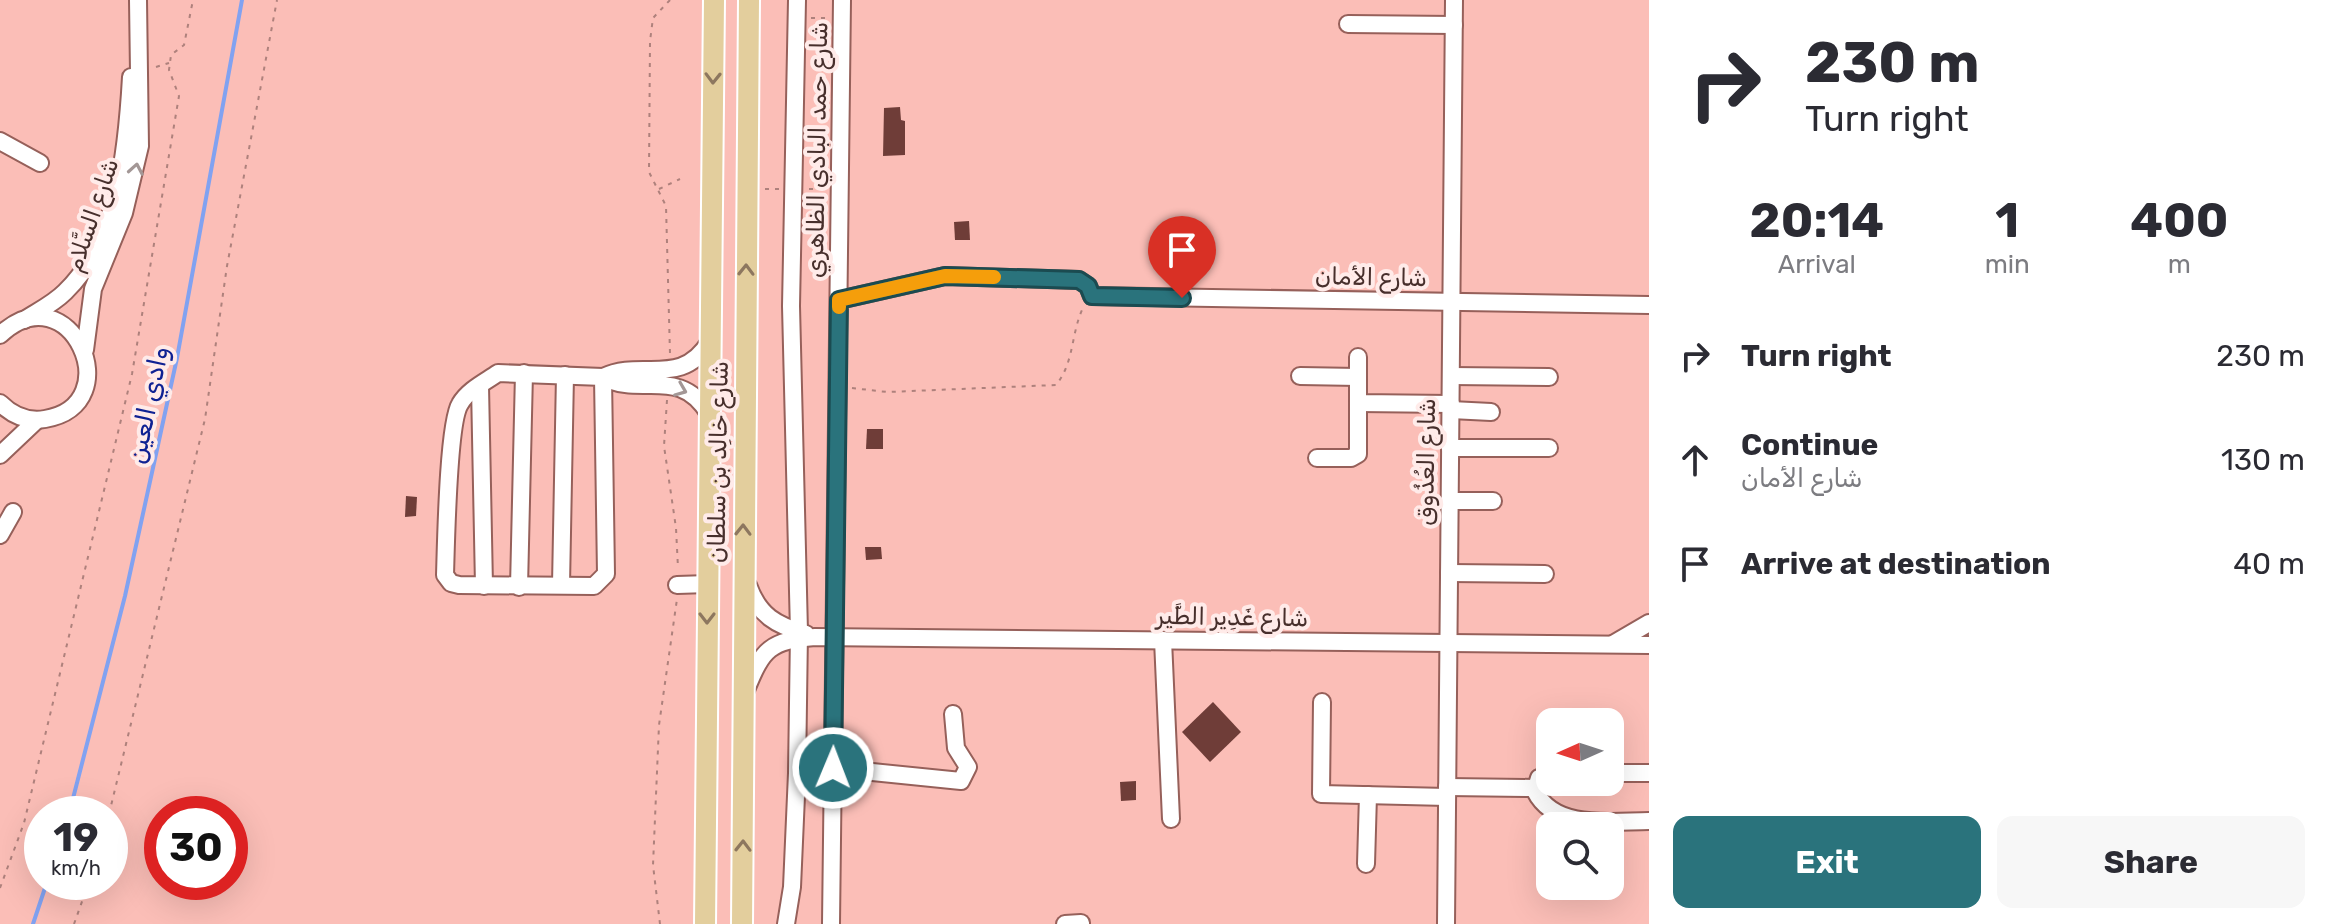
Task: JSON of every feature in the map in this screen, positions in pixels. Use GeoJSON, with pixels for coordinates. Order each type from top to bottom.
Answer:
{"type":"FeatureCollection","features":[{"type":"Feature","properties":{"kind":"main road","name":"شارع خالِد بن سلطان"},"geometry":{"type":"LineString","coordinates":[[705,924],[714,0]]}},
{"type":"Feature","properties":{"kind":"main road","name":"شارع خالِد بن سلطان"},"geometry":{"type":"LineString","coordinates":[[742,924],[749,0]]}},
{"type":"Feature","properties":{"kind":"street","name":"شارع السَّلام"},"geometry":{"type":"LineString","coordinates":[[0,335],[53,303],[82,273],[112,206],[125,145],[137,0]]}},
{"type":"Feature","properties":{"kind":"street","name":"شارع السَّلام"},"geometry":{"type":"LineString","coordinates":[[37,420],[68,410],[79,398],[87,375],[85,350],[93,289],[124,213],[140,146],[137,0]]}},
{"type":"Feature","properties":{"kind":"street"},"geometry":{"type":"LineString","coordinates":[[786,924],[792,887],[804,636],[791,306],[797,0]]}},
{"type":"Feature","properties":{"kind":"street","name":"شارع حمد البادي الظاهري"},"geometry":{"type":"LineString","coordinates":[[831,924],[842,0]]}},
{"type":"Feature","properties":{"kind":"street","name":"شارع العُذُوق"},"geometry":{"type":"LineString","coordinates":[[1446,924],[1454,0]]}},
{"type":"Feature","properties":{"kind":"street"},"geometry":{"type":"LineString","coordinates":[[1348,24],[1454,25]]}},
{"type":"Feature","properties":{"kind":"street"},"geometry":{"type":"LineString","coordinates":[[0,141],[40,163]]}},
{"type":"Feature","properties":{"kind":"street"},"geometry":{"type":"LineString","coordinates":[[839,300],[953,276],[1079,280],[1088,286],[1092,296]]}},
{"type":"Feature","properties":{"kind":"street","name":"شارع الأمان"},"geometry":{"type":"LineString","coordinates":[[1092,296],[1649,305]]}},
{"type":"Feature","properties":{"kind":"street"},"geometry":{"type":"LineString","coordinates":[[24,320],[39,318],[67,327],[85,350]]}},
{"type":"Feature","properties":{"kind":"street"},"geometry":{"type":"LineString","coordinates":[[671,378],[692,362],[710,341]]}},
{"type":"Feature","properties":{"kind":"street"},"geometry":{"type":"LineString","coordinates":[[1317,458],[1351,458],[1358,454],[1358,357]]}},
{"type":"Feature","properties":{"kind":"street"},"geometry":{"type":"LineString","coordinates":[[603,377],[606,574],[594,586],[519,587],[451,583],[445,575],[448,492],[457,407],[498,373],[603,377],[616,371],[671,378],[709,414]]}},
{"type":"Feature","properties":{"kind":"street"},"geometry":{"type":"LineString","coordinates":[[519,587],[524,373]]}},
{"type":"Feature","properties":{"kind":"street"},"geometry":{"type":"LineString","coordinates":[[561,585],[565,375]]}},
{"type":"Feature","properties":{"kind":"street"},"geometry":{"type":"LineString","coordinates":[[1300,376],[1358,377]]}},
{"type":"Feature","properties":{"kind":"street"},"geometry":{"type":"LineString","coordinates":[[1451,376],[1549,377]]}},
{"type":"Feature","properties":{"kind":"street"},"geometry":{"type":"LineString","coordinates":[[480,386],[484,586]]}},
{"type":"Feature","properties":{"kind":"street"},"geometry":{"type":"LineString","coordinates":[[0,403],[21,418],[37,420]]}},
{"type":"Feature","properties":{"kind":"street"},"geometry":{"type":"LineString","coordinates":[[1358,403],[1491,412]]}},
{"type":"Feature","properties":{"kind":"street"},"geometry":{"type":"LineString","coordinates":[[0,455],[37,420]]}},
{"type":"Feature","properties":{"kind":"street"},"geometry":{"type":"LineString","coordinates":[[1450,448],[1549,448]]}},
{"type":"Feature","properties":{"kind":"street"},"geometry":{"type":"LineString","coordinates":[[1450,501],[1493,501]]}},
{"type":"Feature","properties":{"kind":"street"},"geometry":{"type":"LineString","coordinates":[[0,535],[13,512]]}},
{"type":"Feature","properties":{"kind":"street","name":"شارع غَدِير الطَّير"},"geometry":{"type":"LineString","coordinates":[[743,571],[755,604],[764,616],[804,636]]}},
{"type":"Feature","properties":{"kind":"street"},"geometry":{"type":"LineString","coordinates":[[1449,573],[1545,574]]}},
{"type":"Feature","properties":{"kind":"street"},"geometry":{"type":"LineString","coordinates":[[677,585],[708,584]]}},
{"type":"Feature","properties":{"kind":"street"},"geometry":{"type":"LineString","coordinates":[[1612,644],[1649,623]]}},
{"type":"Feature","properties":{"kind":"street","name":"شارع غَدِير الطَّير"},"geometry":{"type":"LineString","coordinates":[[745,692],[762,654],[772,646],[804,636],[1649,645]]}},
{"type":"Feature","properties":{"kind":"street"},"geometry":{"type":"LineString","coordinates":[[1163,640],[1171,819]]}},
{"type":"Feature","properties":{"kind":"street"},"geometry":{"type":"LineString","coordinates":[[1322,702],[1321,794],[1535,788],[1539,798],[1572,819],[1649,821]]}},
{"type":"Feature","properties":{"kind":"street"},"geometry":{"type":"LineString","coordinates":[[833,768],[961,781],[968,767],[956,748],[953,714]]}},
{"type":"Feature","properties":{"kind":"street"},"geometry":{"type":"LineString","coordinates":[[1624,773],[1649,773]]}},
{"type":"Feature","properties":{"kind":"street"},"geometry":{"type":"LineString","coordinates":[[1366,864],[1368,795]]}},
{"type":"Feature","properties":{"kind":"street"},"geometry":{"type":"LineString","coordinates":[[1065,924],[1081,923]]}},
{"type":"Feature","properties":{"kind":"path"},"geometry":{"type":"LineString","coordinates":[[0,888],[24,823],[132,374],[179,96],[169,70],[171,55],[184,45],[193,0]]}},
{"type":"Feature","properties":{"kind":"path"},"geometry":{"type":"LineString","coordinates":[[113,796],[205,419],[229,251],[277,0]]}},
{"type":"Feature","properties":{"kind":"path"},"geometry":{"type":"LineString","coordinates":[[660,924],[653,865],[659,725],[677,585],[676,528],[664,446],[665,407],[671,378],[666,206],[649,172],[650,41],[653,18],[670,0]]}},
{"type":"Feature","properties":{"kind":"path"},"geometry":{"type":"LineString","coordinates":[[797,18],[842,18]]}},
{"type":"Feature","properties":{"kind":"path"},"geometry":{"type":"LineString","coordinates":[[658,190],[680,179]]}},
{"type":"Feature","properties":{"kind":"path"},"geometry":{"type":"LineString","coordinates":[[837,386],[887,392],[1056,385],[1068,371],[1075,327],[1092,296]]}},
{"type":"Feature","properties":{"kind":"path"},"geometry":{"type":"LineString","coordinates":[[74,924],[83,900]]}},
{"type":"Feature","properties":{"kind":"building"},"geometry":{"type":"Polygon","coordinates":[[[900,107],[901,120],[905,121],[905,155],[883,156],[884,108],[900,107]]]}},
{"type":"Feature","properties":{"kind":"building"},"geometry":{"type":"Polygon","coordinates":[[[969,221],[970,240],[955,240],[954,222],[969,221]]]}},
{"type":"Feature","properties":{"kind":"building"},"geometry":{"type":"Polygon","coordinates":[[[867,429],[883,429],[883,449],[866,449],[867,429]]]}},
{"type":"Feature","properties":{"kind":"building"},"geometry":{"type":"Polygon","coordinates":[[[406,496],[417,497],[416,516],[405,517],[406,496]]]}},
{"type":"Feature","properties":{"kind":"building"},"geometry":{"type":"Polygon","coordinates":[[[865,547],[881,547],[882,559],[866,560],[865,547]]]}},
{"type":"Feature","properties":{"kind":"building"},"geometry":{"type":"Polygon","coordinates":[[[1213,702],[1241,732],[1210,762],[1182,732],[1213,702]]]}},
{"type":"Feature","properties":{"kind":"building"},"geometry":{"type":"Polygon","coordinates":[[[1136,781],[1136,800],[1121,801],[1120,782],[1136,781]]]}},
{"type":"Feature","properties":{"kind":"waterway","name":"وادي العين"},"geometry":{"type":"LineString","coordinates":[[74,796],[125,596],[177,358],[242,0]]}},
{"type":"Feature","properties":{"kind":"waterway","name":"وادي العين"},"geometry":{"type":"LineString","coordinates":[[33,924],[41,900]]}},
{"type":"Feature","properties":{"kind":"slow traffic"},"geometry":{"type":"LineString","coordinates":[[839,307],[839,300],[945,276],[994,277]]}},
{"type":"Feature","properties":{"kind":"route"},"geometry":{"type":"LineString","coordinates":[[833,768],[839,300],[945,276],[1079,280],[1088,286],[1092,296],[1182,298]]}}]}
